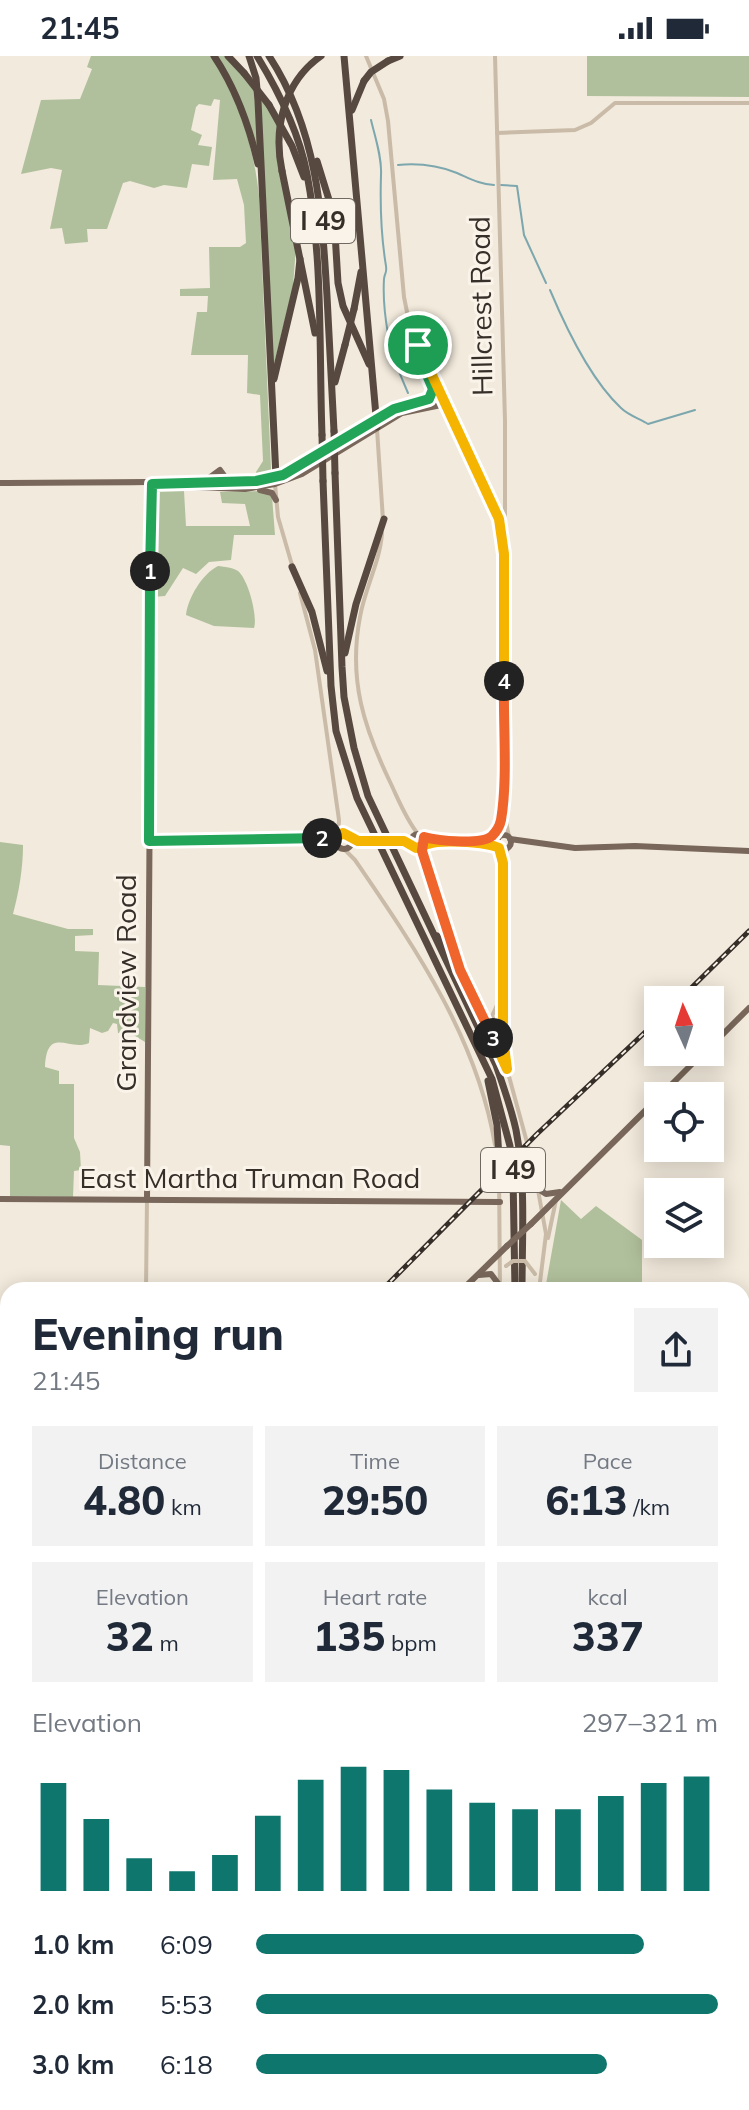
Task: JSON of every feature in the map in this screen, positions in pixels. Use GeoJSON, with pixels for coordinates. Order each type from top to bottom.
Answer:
{"type":"FeatureCollection","features":[{"type":"Feature","properties":{"kind":"highway"},"geometry":{"type":"LineString","coordinates":[[214,56],[225,72],[247,122],[262,181]]}},
{"type":"Feature","properties":{"kind":"highway"},"geometry":{"type":"LineString","coordinates":[[228,56],[269,105],[292,146],[309,190]]}},
{"type":"Feature","properties":{"kind":"highway"},"geometry":{"type":"LineString","coordinates":[[249,56],[256,78],[276,481]]}},
{"type":"Feature","properties":{"kind":"highway","name":"I 49"},"geometry":{"type":"LineString","coordinates":[[257,56],[291,121],[307,171],[314,221],[331,686],[336,731],[357,798],[485,1063],[510,1146],[515,1190],[515,1282]]}},
{"type":"Feature","properties":{"kind":"highway","name":"I 49"},"geometry":{"type":"LineString","coordinates":[[269,56],[287,88],[311,153],[323,218],[342,667],[349,727],[368,796],[496,1065],[516,1131],[522,1190],[522,1282]]}},
{"type":"Feature","properties":{"kind":"highway"},"geometry":{"type":"LineString","coordinates":[[319,345],[279,147],[281,116],[290,91],[300,76],[321,56]]}},
{"type":"Feature","properties":{"kind":"highway"},"geometry":{"type":"LineString","coordinates":[[344,56],[377,423]]}},
{"type":"Feature","properties":{"kind":"highway"},"geometry":{"type":"LineString","coordinates":[[351,120],[353,104],[364,81],[377,67],[400,56]]}},
{"type":"Feature","properties":{"kind":"highway"},"geometry":{"type":"LineString","coordinates":[[311,153],[318,163],[334,216],[338,283],[343,306],[372,373]]}},
{"type":"Feature","properties":{"kind":"highway"},"geometry":{"type":"LineString","coordinates":[[271,398],[298,278],[300,252]]}},
{"type":"Feature","properties":{"kind":"highway"},"geometry":{"type":"LineString","coordinates":[[332,396],[363,259]]}},
{"type":"Feature","properties":{"kind":"highway"},"geometry":{"type":"LineString","coordinates":[[342,667],[356,604],[384,519]]}},
{"type":"Feature","properties":{"kind":"highway"},"geometry":{"type":"LineString","coordinates":[[292,567],[312,612],[331,686]]}},
{"type":"Feature","properties":{"kind":"highway"},"geometry":{"type":"LineString","coordinates":[[433,932],[460,970]]}},
{"type":"Feature","properties":{"kind":"highway"},"geometry":{"type":"LineString","coordinates":[[485,1063],[497,1125],[500,1175]]}},
{"type":"Feature","properties":{"kind":"main road"},"geometry":{"type":"LineString","coordinates":[[375,402],[383,408],[398,408],[432,396],[433,389],[418,345]]}},
{"type":"Feature","properties":{"kind":"main road"},"geometry":{"type":"LineString","coordinates":[[422,402],[446,404]]}},
{"type":"Feature","properties":{"kind":"main road"},"geometry":{"type":"LineString","coordinates":[[377,423],[412,409],[446,404]]}},
{"type":"Feature","properties":{"kind":"main road"},"geometry":{"type":"LineString","coordinates":[[245,489],[276,481],[398,408]]}},
{"type":"Feature","properties":{"kind":"main road"},"geometry":{"type":"LineString","coordinates":[[212,485],[220,470],[230,481]]}},
{"type":"Feature","properties":{"kind":"main road"},"geometry":{"type":"LineString","coordinates":[[212,485],[230,481],[276,481]]}},
{"type":"Feature","properties":{"kind":"main road"},"geometry":{"type":"LineString","coordinates":[[0,483],[212,485],[268,491],[276,500]]}},
{"type":"Feature","properties":{"kind":"main road","name":"Grandview Road"},"geometry":{"type":"LineString","coordinates":[[147,1199],[152,484]]}},
{"type":"Feature","properties":{"kind":"main road"},"geometry":{"type":"LineString","coordinates":[[339,841],[346,833],[356,841]]}},
{"type":"Feature","properties":{"kind":"main road"},"geometry":{"type":"LineString","coordinates":[[415,840],[509,843]]}},
{"type":"Feature","properties":{"kind":"main road"},"geometry":{"type":"LineString","coordinates":[[415,840],[416,848],[412,846],[415,840]]}},
{"type":"Feature","properties":{"kind":"main road"},"geometry":{"type":"LineString","coordinates":[[149,841],[483,840],[603,849],[635,846],[749,851]]}},
{"type":"Feature","properties":{"kind":"main road"},"geometry":{"type":"LineString","coordinates":[[724,1033],[749,1008]]}},
{"type":"Feature","properties":{"kind":"main road"},"geometry":{"type":"LineString","coordinates":[[674,1082],[690,1066]]}},
{"type":"Feature","properties":{"kind":"main road"},"geometry":{"type":"LineString","coordinates":[[470,1282],[644,1112]]}},
{"type":"Feature","properties":{"kind":"main road"},"geometry":{"type":"LineString","coordinates":[[538,1189],[546,1194],[563,1191]]}},
{"type":"Feature","properties":{"kind":"main road","name":"East Martha Truman Road"},"geometry":{"type":"LineString","coordinates":[[0,1199],[500,1202]]}},
{"type":"Feature","properties":{"kind":"main road"},"geometry":{"type":"LineString","coordinates":[[475,1277],[491,1274],[498,1282]]}},
{"type":"Feature","properties":{"kind":"street"},"geometry":{"type":"LineString","coordinates":[[366,56],[386,108],[409,322],[494,504],[503,538],[503,804],[499,842],[503,863],[502,993],[507,1069],[543,1211],[546,1234],[540,1282]]}},
{"type":"Feature","properties":{"kind":"street","name":"Hillcrest Road"},"geometry":{"type":"LineString","coordinates":[[495,56],[505,421],[504,554]]}},
{"type":"Feature","properties":{"kind":"street"},"geometry":{"type":"LineString","coordinates":[[497,133],[575,130],[591,123],[615,103],[749,103]]}},
{"type":"Feature","properties":{"kind":"street"},"geometry":{"type":"LineString","coordinates":[[377,423],[384,519],[380,547],[358,628],[356,652],[361,710],[372,743],[425,862],[460,970],[507,1069]]}},
{"type":"Feature","properties":{"kind":"street"},"geometry":{"type":"LineString","coordinates":[[276,481],[281,530],[315,650],[339,820],[339,841],[420,955],[463,1040],[486,1103],[500,1175],[500,1282]]}},
{"type":"Feature","properties":{"kind":"street"},"geometry":{"type":"LineString","coordinates":[[503,804],[509,843],[503,863]]}},
{"type":"Feature","properties":{"kind":"street"},"geometry":{"type":"LineString","coordinates":[[483,840],[493,835],[501,821]]}},
{"type":"Feature","properties":{"kind":"street"},"geometry":{"type":"LineString","coordinates":[[502,993],[492,1011],[492,1018],[500,1019],[503,1013]]}},
{"type":"Feature","properties":{"kind":"street"},"geometry":{"type":"LineString","coordinates":[[544,1252],[556,1198]]}},
{"type":"Feature","properties":{"kind":"street","name":"Grandview Road"},"geometry":{"type":"LineString","coordinates":[[146,1282],[147,1199]]}},
{"type":"Feature","properties":{"kind":"street"},"geometry":{"type":"LineString","coordinates":[[501,1282],[506,1266],[513,1261],[525,1261],[537,1282]]}},
{"type":"Feature","properties":{"kind":"green space"},"geometry":{"type":"Polygon","coordinates":[[[91,56],[211,56],[237,106],[249,141],[259,196],[271,469],[268,474],[256,476],[263,461],[260,395],[247,393],[248,355],[191,355],[197,312],[207,312],[208,296],[180,296],[180,289],[210,288],[209,247],[240,247],[246,243],[244,205],[237,179],[213,180],[220,100],[214,99],[211,106],[199,104],[196,107],[191,130],[202,135],[198,145],[212,147],[209,166],[192,164],[187,188],[164,185],[154,188],[130,181],[123,183],[107,229],[87,229],[88,242],[65,244],[62,228],[50,229],[62,170],[51,168],[21,174],[41,100],[80,99],[92,69],[87,67],[91,56]]]}},
{"type":"Feature","properties":{"kind":"green space"},"geometry":{"type":"Polygon","coordinates":[[[216,56],[224,56],[256,90],[259,162],[253,137],[216,56]]]}},
{"type":"Feature","properties":{"kind":"green space"},"geometry":{"type":"Polygon","coordinates":[[[587,56],[749,56],[749,97],[587,96],[587,56]]]}},
{"type":"Feature","properties":{"kind":"green space"},"geometry":{"type":"Polygon","coordinates":[[[260,96],[277,123],[277,160],[296,247],[293,286],[273,369],[260,96]]]}},
{"type":"Feature","properties":{"kind":"green space"},"geometry":{"type":"Polygon","coordinates":[[[155,490],[184,491],[186,526],[250,526],[245,504],[222,503],[220,492],[265,491],[272,496],[275,535],[234,535],[231,560],[209,562],[196,574],[183,568],[165,596],[152,597],[155,490]]]}},
{"type":"Feature","properties":{"kind":"green space"},"geometry":{"type":"Polygon","coordinates":[[[218,566],[233,569],[242,575],[249,589],[254,628],[214,626],[186,615],[197,587],[218,566]]]}},
{"type":"Feature","properties":{"kind":"green space"},"geometry":{"type":"Polygon","coordinates":[[[0,842],[23,845],[13,914],[68,929],[93,929],[93,935],[75,936],[75,951],[99,952],[98,985],[145,987],[145,1042],[132,1034],[118,1033],[117,1024],[113,1023],[108,1031],[102,1033],[90,1028],[89,1043],[55,1043],[47,1054],[45,1067],[59,1071],[59,1084],[74,1084],[74,1138],[80,1152],[81,1170],[74,1171],[73,1197],[10,1196],[10,1146],[0,1145],[0,842]]]}},
{"type":"Feature","properties":{"kind":"green space"},"geometry":{"type":"Polygon","coordinates":[[[561,1200],[581,1219],[596,1206],[642,1240],[642,1282],[546,1282],[561,1200]]]}},
{"type":"Feature","properties":{"kind":"waterway"},"geometry":{"type":"LineString","coordinates":[[371,120],[381,168],[386,320],[389,342],[408,393]]}},
{"type":"Feature","properties":{"kind":"waterway"},"geometry":{"type":"LineString","coordinates":[[398,165],[435,166],[494,185]]}},
{"type":"Feature","properties":{"kind":"waterway"},"geometry":{"type":"LineString","coordinates":[[501,185],[517,186],[524,235],[546,283]]}},
{"type":"Feature","properties":{"kind":"waterway"},"geometry":{"type":"LineString","coordinates":[[550,290],[590,368],[624,410],[648,424],[695,410]]}},
{"type":"Feature","properties":{"kind":"railway"},"geometry":{"type":"LineString","coordinates":[[693,986],[749,931]]}},
{"type":"Feature","properties":{"kind":"railway"},"geometry":{"type":"LineString","coordinates":[[390,1282],[537,1134],[644,1033]]}},
{"type":"Feature","properties":{"kind":"route"},"geometry":{"type":"LineString","coordinates":[[418,345],[433,389],[429,399],[394,409],[296,469],[256,481],[152,484],[149,841],[308,840],[337,837],[343,833],[358,841],[404,841],[416,848],[425,844],[440,843],[488,843],[498,846],[503,863],[503,1038],[507,1069],[460,970],[422,851],[425,844],[424,837],[433,840],[483,840],[493,835],[501,821],[503,538],[491,497],[418,345]]}}]}
